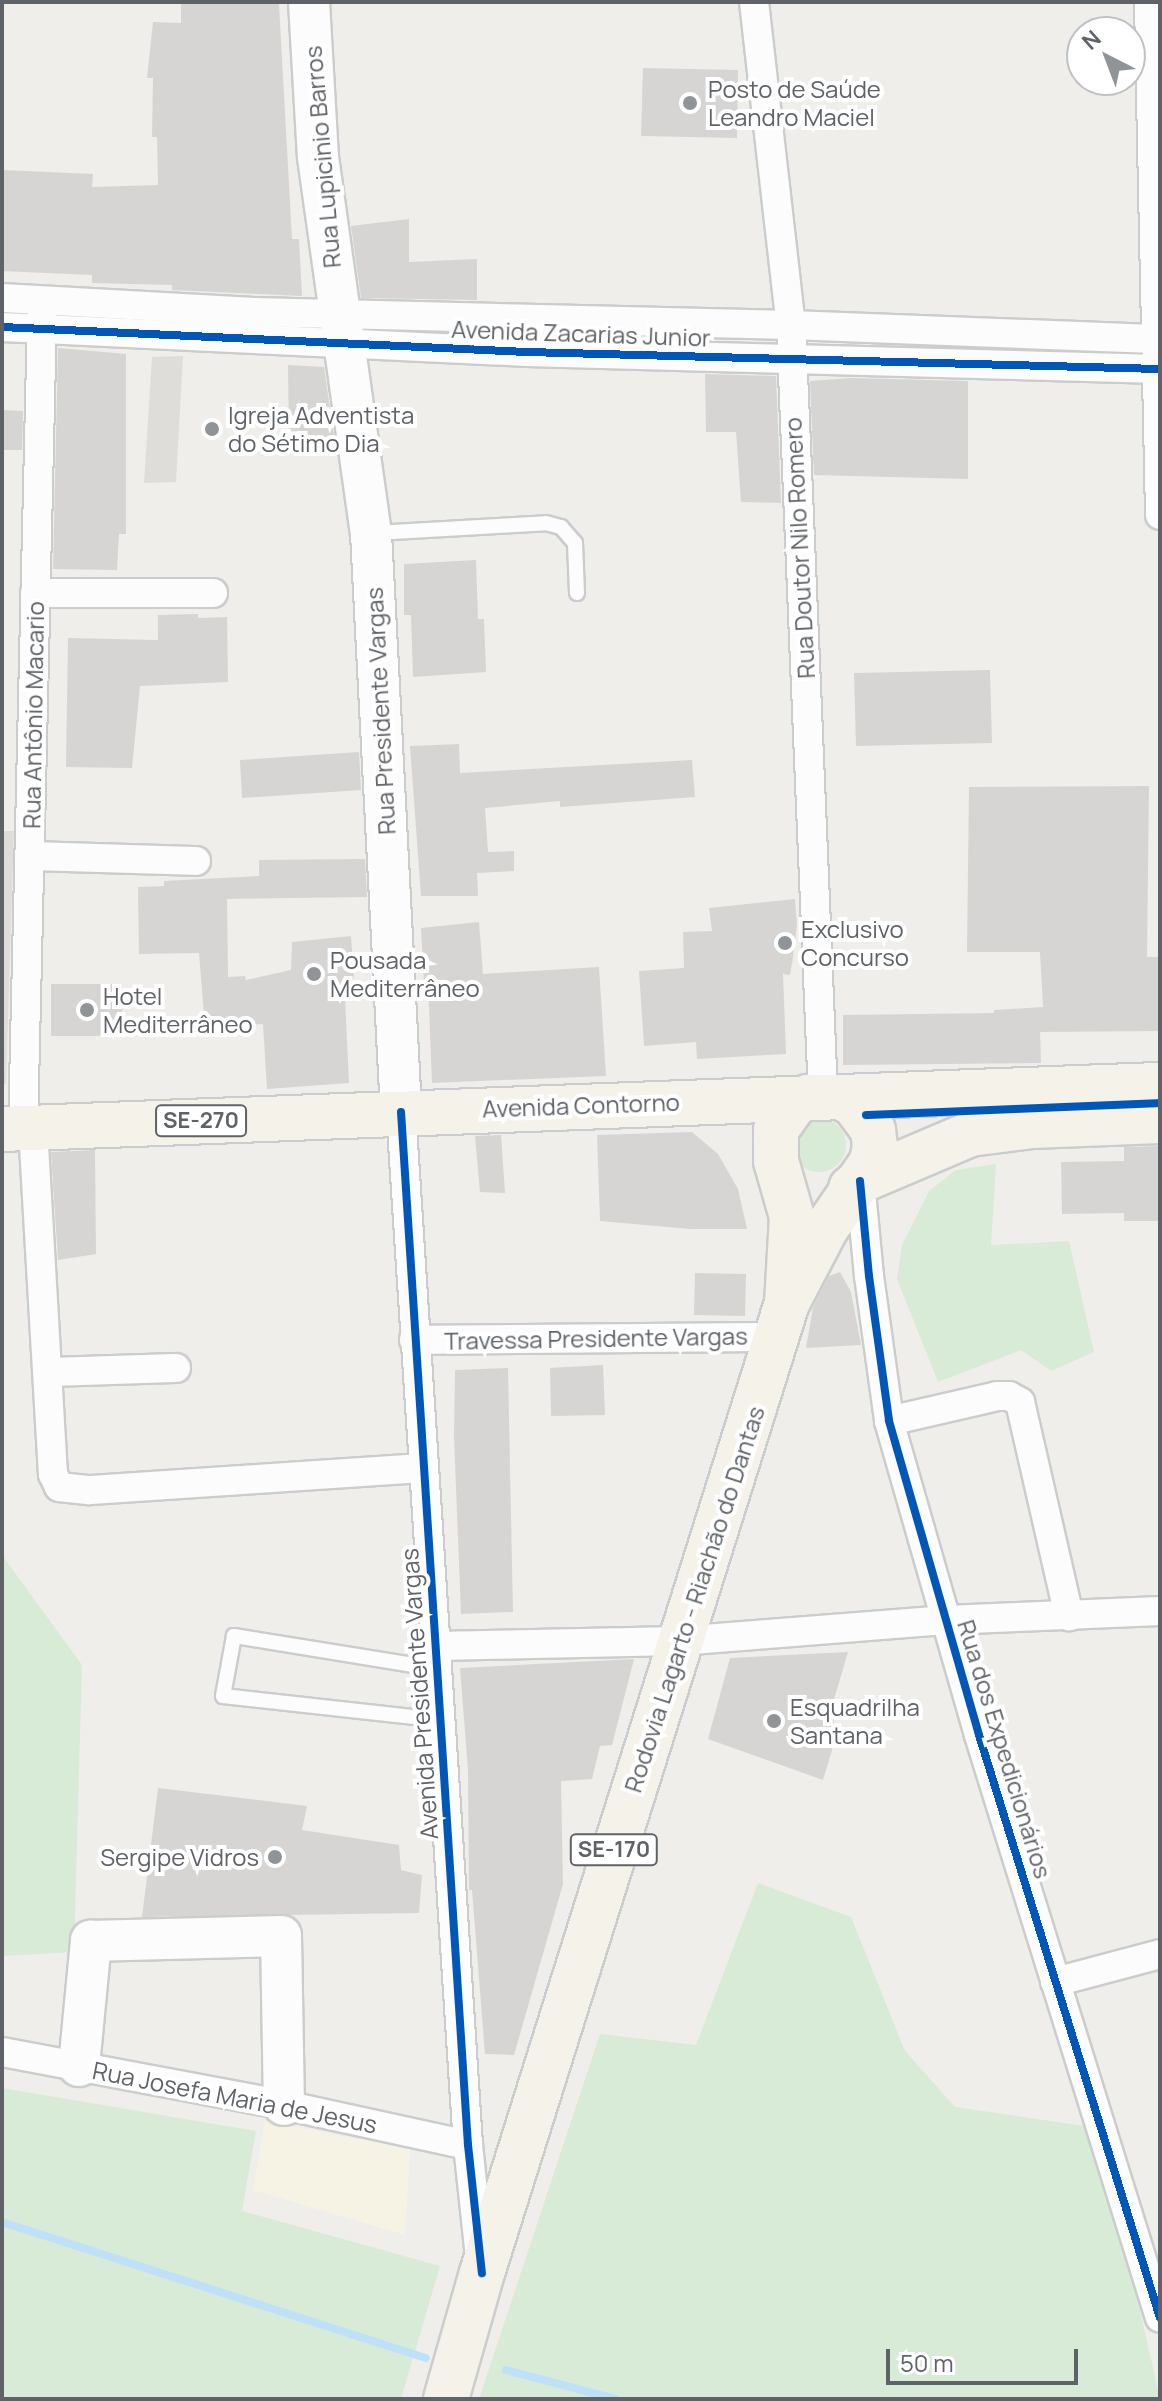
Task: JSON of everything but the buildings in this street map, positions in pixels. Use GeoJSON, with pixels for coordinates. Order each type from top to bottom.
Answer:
{"type":"FeatureCollection","features":[{"type":"Feature","properties":{"kind":"main road","name":"Rua Lupicinio Barros"},"geometry":{"type":"LineString","coordinates":[[309,2],[318,157],[342,328]]}},
{"type":"Feature","properties":{"kind":"main road","name":"Rua Presidente Vargas"},"geometry":{"type":"LineString","coordinates":[[342,328],[371,533],[401,1112]]}},
{"type":"Feature","properties":{"kind":"main road","name":"Avenida Contorno"},"geometry":{"type":"LineString","coordinates":[[19,1129],[670,1101],[1160,1085]]}},
{"type":"Feature","properties":{"kind":"main road"},"geometry":{"type":"LineString","coordinates":[[823,1096],[840,1097],[854,1104],[873,1130],[875,1146],[872,1162],[825,1230],[782,1320],[792,1217],[773,1145],[776,1130],[794,1104],[823,1096]]}},
{"type":"Feature","properties":{"kind":"main road"},"geometry":{"type":"LineString","coordinates":[[670,1101],[731,1125],[768,1154],[796,1188],[814,1195],[833,1195],[970,1134],[1032,1126],[1160,1121]]}},
{"type":"Feature","properties":{"kind":"main road","name":"Rodovia Lagarto - Riachão do Dantas"},"geometry":{"type":"LineString","coordinates":[[446,2399],[482,2273],[782,1320]]}},
{"type":"Feature","properties":{"kind":"main road"},"geometry":{"type":"LineString","coordinates":[[79,2066],[91,1941],[281,1936],[284,2105]]}},
{"type":"Feature","properties":{"kind":"street","name":"Rua Doutor Nilo Romero"},"geometry":{"type":"LineString","coordinates":[[754,2],[791,325],[790,359],[823,1096]]}},
{"type":"Feature","properties":{"kind":"street"},"geometry":{"type":"LineString","coordinates":[[1149,2],[1160,515]]}},
{"type":"Feature","properties":{"kind":"street","name":"Avenida Zacarias Junior"},"geometry":{"type":"LineString","coordinates":[[2,298],[254,312],[342,328],[790,359],[1158,369]]}},
{"type":"Feature","properties":{"kind":"street","name":"Rua Antônio Macario"},"geometry":{"type":"LineString","coordinates":[[42,301],[29,856],[19,1129],[49,1372],[53,1474],[62,1489],[423,1468]]}},
{"type":"Feature","properties":{"kind":"street","name":"Avenida Zacarias Junior"},"geometry":{"type":"LineString","coordinates":[[2,327],[42,330],[791,325],[1158,339]]}},
{"type":"Feature","properties":{"kind":"street"},"geometry":{"type":"LineString","coordinates":[[35,593],[213,593]]}},
{"type":"Feature","properties":{"kind":"street"},"geometry":{"type":"LineString","coordinates":[[29,856],[196,861]]}},
{"type":"Feature","properties":{"kind":"street","name":"Avenida Presidente Vargas"},"geometry":{"type":"LineString","coordinates":[[401,1112],[468,2145],[482,2273]]}},
{"type":"Feature","properties":{"kind":"street","name":"Rua dos Expedicionários"},"geometry":{"type":"LineString","coordinates":[[860,1181],[889,1421],[1055,1982],[1160,2318]]}},
{"type":"Feature","properties":{"kind":"street","name":"Travessa Presidente Vargas"},"geometry":{"type":"LineString","coordinates":[[414,1340],[782,1320]]}},
{"type":"Feature","properties":{"kind":"street"},"geometry":{"type":"LineString","coordinates":[[49,1372],[176,1368]]}},
{"type":"Feature","properties":{"kind":"street"},"geometry":{"type":"LineString","coordinates":[[889,1421],[997,1396],[1009,1396],[1020,1402],[1069,1616]]}},
{"type":"Feature","properties":{"kind":"street"},"geometry":{"type":"LineString","coordinates":[[437,1658],[946,1620],[1160,1611]]}},
{"type":"Feature","properties":{"kind":"street"},"geometry":{"type":"LineString","coordinates":[[1055,1982],[1160,1954]]}},
{"type":"Feature","properties":{"kind":"street","name":"Rua Josefa Maria de Jesus"},"geometry":{"type":"LineString","coordinates":[[2,2052],[284,2105],[468,2145]]}},
{"type":"Feature","properties":{"kind":"lane"},"geometry":{"type":"LineString","coordinates":[[371,533],[546,523],[561,527],[575,543],[577,593]]}},
{"type":"Feature","properties":{"kind":"lane"},"geometry":{"type":"LineString","coordinates":[[437,1658],[234,1636],[223,1696],[442,1720]]}},
{"type":"Feature","properties":{"kind":"shaded area"},"geometry":{"type":"Polygon","coordinates":[[[183,356],[176,482],[144,483],[152,357],[183,356]]]}},
{"type":"Feature","properties":{"kind":"shaded area"},"geometry":{"type":"Polygon","coordinates":[[[2,831],[14,831],[6,1083],[2,1086],[2,831]]]}},
{"type":"Feature","properties":{"kind":"shaded area"},"geometry":{"type":"Polygon","coordinates":[[[265,2121],[410,2149],[405,2235],[253,2190],[265,2121]]]}},
{"type":"Feature","properties":{"kind":"green space"},"geometry":{"type":"Polygon","coordinates":[[[819,1118],[838,1126],[846,1145],[838,1164],[819,1172],[800,1164],[792,1145],[800,1126],[819,1118]]]}},
{"type":"Feature","properties":{"kind":"green space"},"geometry":{"type":"Polygon","coordinates":[[[996,1164],[991,1245],[1069,1241],[1094,1352],[1051,1371],[1021,1350],[938,1382],[897,1279],[902,1245],[929,1191],[956,1170],[996,1164]]]}},
{"type":"Feature","properties":{"kind":"green space"},"geometry":{"type":"Polygon","coordinates":[[[2,1555],[82,1665],[74,1952],[2,1956],[2,1555]]]}},
{"type":"Feature","properties":{"kind":"green space"},"geometry":{"type":"Polygon","coordinates":[[[758,1883],[851,1917],[905,2051],[955,2107],[1099,2128],[1160,2399],[479,2399],[600,2034],[696,2045],[758,1883]]]}},
{"type":"Feature","properties":{"kind":"green space"},"geometry":{"type":"Polygon","coordinates":[[[2,2088],[256,2131],[242,2211],[440,2266],[401,2399],[2,2399],[2,2088]]]}},
{"type":"Feature","properties":{"kind":"waterway"},"geometry":{"type":"LineString","coordinates":[[2,2222],[426,2358]]}},
{"type":"Feature","properties":{"kind":"waterway"},"geometry":{"type":"LineString","coordinates":[[506,2370],[616,2399]]}},
{"type":"Feature","properties":{"kind":"cycle path"},"geometry":{"type":"LineString","coordinates":[[2,327],[527,352],[1160,369]]}},
{"type":"Feature","properties":{"kind":"cycle path"},"geometry":{"type":"LineString","coordinates":[[866,1115],[1160,1103]]}},
{"type":"Feature","properties":{"kind":"cycle path"},"geometry":{"type":"LineString","coordinates":[[401,1112],[468,2145],[482,2273]]}},
{"type":"Feature","properties":{"kind":"cycle path"},"geometry":{"type":"LineString","coordinates":[[860,1181],[869,1276],[889,1421],[979,1735],[1160,2318]]}},
{"type":"Feature","properties":{"kind":"place","name":"Posto de Saúde Leandro Maciel"},"geometry":{"type":"Point","coordinates":[690,103]}},
{"type":"Feature","properties":{"kind":"place","name":"Igreja Adventista do Sétimo Dia"},"geometry":{"type":"Point","coordinates":[212,429]}},
{"type":"Feature","properties":{"kind":"place","name":"Exclusivo Concurso"},"geometry":{"type":"Point","coordinates":[785,943]}},
{"type":"Feature","properties":{"kind":"place","name":"Pousada Mediterrâneo"},"geometry":{"type":"Point","coordinates":[314,974]}},
{"type":"Feature","properties":{"kind":"place","name":"Hotel Mediterrâneo"},"geometry":{"type":"Point","coordinates":[87,1010]}},
{"type":"Feature","properties":{"kind":"place","name":"Esquadrilha Santana"},"geometry":{"type":"Point","coordinates":[774,1721]}},
{"type":"Feature","properties":{"kind":"place","name":"Sergipe Vidros"},"geometry":{"type":"Point","coordinates":[275,1857]}}]}
